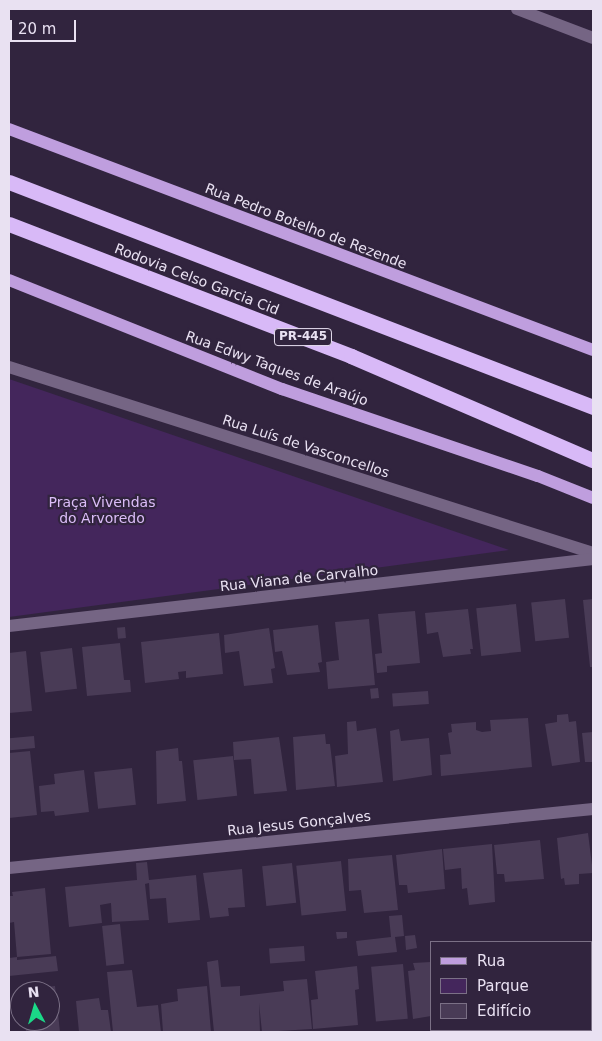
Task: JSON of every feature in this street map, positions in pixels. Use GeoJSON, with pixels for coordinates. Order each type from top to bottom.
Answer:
{"type":"FeatureCollection","features":[{"type":"Feature","properties":{"kind":"highway","name":"Rodovia Celso Garcia Cid"},"geometry":{"type":"LineString","coordinates":[[9,182],[593,407]]}},
{"type":"Feature","properties":{"kind":"highway","name":"Rodovia Celso Garcia Cid"},"geometry":{"type":"LineString","coordinates":[[9,224],[351,356],[593,460]]}},
{"type":"Feature","properties":{"kind":"main road","name":"Rua Pedro Botelho de Rezende"},"geometry":{"type":"LineString","coordinates":[[9,129],[593,350]]}},
{"type":"Feature","properties":{"kind":"main road","name":"Rua Edwy Taques de Araújo"},"geometry":{"type":"LineString","coordinates":[[9,280],[282,389],[538,476],[593,498]]}},
{"type":"Feature","properties":{"kind":"street"},"geometry":{"type":"LineString","coordinates":[[517,9],[593,38]]}},
{"type":"Feature","properties":{"kind":"street","name":"Rua Luís de Vasconcellos"},"geometry":{"type":"LineString","coordinates":[[9,367],[593,553]]}},
{"type":"Feature","properties":{"kind":"street","name":"Rua Viana de Carvalho"},"geometry":{"type":"LineString","coordinates":[[9,626],[593,560]]}},
{"type":"Feature","properties":{"kind":"street","name":"Rua Jesus Gonçalves"},"geometry":{"type":"LineString","coordinates":[[9,868],[593,809]]}},
{"type":"Feature","properties":{"kind":"green space","name":"Praça Vivendas do Arvoredo"},"geometry":{"type":"Polygon","coordinates":[[[9,379],[509,550],[9,617],[9,379]]]}},
{"type":"Feature","properties":{"kind":"building"},"geometry":{"type":"Polygon","coordinates":[[[565,599],[569,638],[535,641],[531,603],[565,599]]]}},
{"type":"Feature","properties":{"kind":"building"},"geometry":{"type":"Polygon","coordinates":[[[593,599],[593,667],[590,667],[583,600],[593,599]]]}},
{"type":"Feature","properties":{"kind":"building"},"geometry":{"type":"Polygon","coordinates":[[[516,604],[521,652],[481,656],[476,608],[516,604]]]}},
{"type":"Feature","properties":{"kind":"building"},"geometry":{"type":"Polygon","coordinates":[[[468,609],[473,649],[470,649],[471,654],[443,657],[438,632],[427,634],[425,613],[468,609]]]}},
{"type":"Feature","properties":{"kind":"building"},"geometry":{"type":"Polygon","coordinates":[[[415,611],[420,663],[387,666],[387,672],[377,673],[375,654],[382,653],[378,614],[415,611]]]}},
{"type":"Feature","properties":{"kind":"building"},"geometry":{"type":"Polygon","coordinates":[[[369,619],[375,685],[328,689],[326,662],[339,660],[335,622],[369,619]]]}},
{"type":"Feature","properties":{"kind":"building"},"geometry":{"type":"Polygon","coordinates":[[[318,625],[322,662],[318,663],[320,672],[287,675],[282,651],[275,652],[273,630],[318,625]]]}},
{"type":"Feature","properties":{"kind":"building"},"geometry":{"type":"Polygon","coordinates":[[[125,627],[126,638],[118,639],[117,628],[125,627]]]}},
{"type":"Feature","properties":{"kind":"building"},"geometry":{"type":"Polygon","coordinates":[[[269,628],[275,668],[271,669],[273,683],[244,686],[239,651],[225,653],[224,635],[269,628]]]}},
{"type":"Feature","properties":{"kind":"building"},"geometry":{"type":"Polygon","coordinates":[[[219,633],[223,674],[186,678],[186,671],[178,672],[179,679],[145,683],[141,642],[219,633]]]}},
{"type":"Feature","properties":{"kind":"building"},"geometry":{"type":"Polygon","coordinates":[[[120,643],[124,680],[130,680],[131,692],[87,696],[82,647],[120,643]]]}},
{"type":"Feature","properties":{"kind":"building"},"geometry":{"type":"Polygon","coordinates":[[[72,648],[77,689],[45,693],[40,652],[72,648]]]}},
{"type":"Feature","properties":{"kind":"building"},"geometry":{"type":"Polygon","coordinates":[[[26,651],[32,711],[9,713],[9,653],[26,651]]]}},
{"type":"Feature","properties":{"kind":"building"},"geometry":{"type":"Polygon","coordinates":[[[378,688],[379,698],[371,699],[370,689],[378,688]]]}},
{"type":"Feature","properties":{"kind":"building"},"geometry":{"type":"Polygon","coordinates":[[[428,691],[429,704],[393,706],[392,694],[428,691]]]}},
{"type":"Feature","properties":{"kind":"building"},"geometry":{"type":"Polygon","coordinates":[[[568,714],[569,722],[576,721],[580,762],[552,766],[545,724],[557,722],[557,715],[568,714]]]}},
{"type":"Feature","properties":{"kind":"building"},"geometry":{"type":"Polygon","coordinates":[[[528,718],[532,767],[441,776],[440,755],[451,754],[448,733],[452,732],[451,724],[476,722],[476,730],[482,732],[491,731],[490,720],[528,718]]]}},
{"type":"Feature","properties":{"kind":"building"},"geometry":{"type":"Polygon","coordinates":[[[356,721],[357,731],[376,728],[383,782],[337,787],[335,756],[348,754],[347,722],[356,721]]]}},
{"type":"Feature","properties":{"kind":"building"},"geometry":{"type":"Polygon","coordinates":[[[399,729],[401,741],[429,738],[432,775],[393,781],[390,731],[399,729]]]}},
{"type":"Feature","properties":{"kind":"building"},"geometry":{"type":"Polygon","coordinates":[[[593,732],[593,762],[585,762],[582,733],[593,732]]]}},
{"type":"Feature","properties":{"kind":"building"},"geometry":{"type":"Polygon","coordinates":[[[325,734],[326,744],[330,744],[335,786],[296,790],[293,737],[325,734]]]}},
{"type":"Feature","properties":{"kind":"building"},"geometry":{"type":"Polygon","coordinates":[[[34,736],[35,748],[10,750],[9,738],[34,736]]]}},
{"type":"Feature","properties":{"kind":"building"},"geometry":{"type":"Polygon","coordinates":[[[279,737],[287,791],[254,794],[251,759],[234,760],[233,742],[279,737]]]}},
{"type":"Feature","properties":{"kind":"building"},"geometry":{"type":"Polygon","coordinates":[[[178,748],[179,761],[182,761],[186,801],[157,804],[156,751],[178,748]]]}},
{"type":"Feature","properties":{"kind":"building"},"geometry":{"type":"Polygon","coordinates":[[[30,751],[37,815],[9,818],[9,753],[30,751]]]}},
{"type":"Feature","properties":{"kind":"building"},"geometry":{"type":"Polygon","coordinates":[[[233,756],[237,796],[197,800],[193,760],[233,756]]]}},
{"type":"Feature","properties":{"kind":"building"},"geometry":{"type":"Polygon","coordinates":[[[132,768],[136,805],[98,809],[94,772],[132,768]]]}},
{"type":"Feature","properties":{"kind":"building"},"geometry":{"type":"Polygon","coordinates":[[[84,770],[89,812],[55,816],[54,811],[41,812],[39,786],[55,784],[54,774],[84,770]]]}},
{"type":"Feature","properties":{"kind":"building"},"geometry":{"type":"Polygon","coordinates":[[[588,833],[593,873],[579,874],[579,884],[565,885],[564,878],[561,879],[557,838],[588,833]]]}},
{"type":"Feature","properties":{"kind":"building"},"geometry":{"type":"Polygon","coordinates":[[[540,840],[544,879],[505,882],[504,874],[497,874],[494,845],[540,840]]]}},
{"type":"Feature","properties":{"kind":"building"},"geometry":{"type":"Polygon","coordinates":[[[492,844],[495,902],[469,905],[467,888],[462,889],[461,868],[445,870],[443,849],[492,844]]]}},
{"type":"Feature","properties":{"kind":"building"},"geometry":{"type":"Polygon","coordinates":[[[442,849],[445,889],[408,893],[407,885],[399,885],[396,855],[442,849]]]}},
{"type":"Feature","properties":{"kind":"building"},"geometry":{"type":"Polygon","coordinates":[[[392,855],[398,910],[364,913],[361,890],[349,891],[348,859],[392,855]]]}},
{"type":"Feature","properties":{"kind":"building"},"geometry":{"type":"Polygon","coordinates":[[[341,861],[346,911],[301,915],[296,866],[341,861]]]}},
{"type":"Feature","properties":{"kind":"building"},"geometry":{"type":"Polygon","coordinates":[[[147,862],[149,880],[196,875],[200,920],[168,923],[166,898],[150,899],[149,883],[145,884],[149,920],[112,922],[111,903],[100,905],[102,923],[69,927],[65,887],[137,880],[136,863],[147,862]]]}},
{"type":"Feature","properties":{"kind":"building"},"geometry":{"type":"Polygon","coordinates":[[[292,863],[296,903],[266,906],[262,866],[292,863]]]}},
{"type":"Feature","properties":{"kind":"building"},"geometry":{"type":"Polygon","coordinates":[[[242,869],[245,907],[228,908],[229,916],[210,918],[203,873],[242,869]]]}},
{"type":"Feature","properties":{"kind":"building"},"geometry":{"type":"Polygon","coordinates":[[[45,888],[51,954],[17,957],[14,922],[9,923],[9,896],[13,896],[12,892],[45,888]]]}},
{"type":"Feature","properties":{"kind":"building"},"geometry":{"type":"Polygon","coordinates":[[[402,915],[404,936],[395,937],[397,952],[358,956],[356,941],[391,937],[389,916],[402,915]]]}},
{"type":"Feature","properties":{"kind":"building"},"geometry":{"type":"Polygon","coordinates":[[[120,924],[124,964],[106,966],[102,926],[120,924]]]}},
{"type":"Feature","properties":{"kind":"building"},"geometry":{"type":"Polygon","coordinates":[[[336,932],[347,932],[347,938],[337,939],[336,932]]]}},
{"type":"Feature","properties":{"kind":"building"},"geometry":{"type":"Polygon","coordinates":[[[415,935],[417,948],[406,950],[405,936],[415,935]]]}},
{"type":"Feature","properties":{"kind":"building"},"geometry":{"type":"Polygon","coordinates":[[[304,946],[305,961],[270,963],[269,948],[304,946]]]}},
{"type":"Feature","properties":{"kind":"building"},"geometry":{"type":"Polygon","coordinates":[[[56,956],[58,971],[9,976],[9,958],[17,957],[17,960],[56,956]]]}},
{"type":"Feature","properties":{"kind":"building"},"geometry":{"type":"Polygon","coordinates":[[[218,960],[221,987],[240,986],[240,996],[284,991],[283,981],[307,979],[312,1029],[262,1032],[259,1003],[260,1032],[214,1032],[207,962],[218,960]]]}},
{"type":"Feature","properties":{"kind":"building"},"geometry":{"type":"Polygon","coordinates":[[[430,962],[430,1016],[413,1019],[408,971],[415,970],[413,963],[430,962]]]}},
{"type":"Feature","properties":{"kind":"building"},"geometry":{"type":"Polygon","coordinates":[[[403,964],[408,1019],[376,1022],[371,967],[403,964]]]}},
{"type":"Feature","properties":{"kind":"building"},"geometry":{"type":"Polygon","coordinates":[[[357,966],[359,989],[355,990],[358,1025],[313,1029],[311,1000],[318,999],[315,971],[357,966]]]}},
{"type":"Feature","properties":{"kind":"building"},"geometry":{"type":"Polygon","coordinates":[[[132,970],[137,1007],[158,1005],[161,1032],[113,1032],[107,972],[132,970]]]}},
{"type":"Feature","properties":{"kind":"building"},"geometry":{"type":"Polygon","coordinates":[[[207,986],[211,1032],[163,1032],[161,1004],[178,1001],[177,989],[207,986]]]}},
{"type":"Feature","properties":{"kind":"building"},"geometry":{"type":"Polygon","coordinates":[[[99,998],[101,1010],[108,1010],[111,1032],[79,1032],[76,1001],[99,998]]]}},
{"type":"Feature","properties":{"kind":"building"},"geometry":{"type":"Polygon","coordinates":[[[26,1031],[60,1032],[26,1032],[26,1031]]]}}]}
